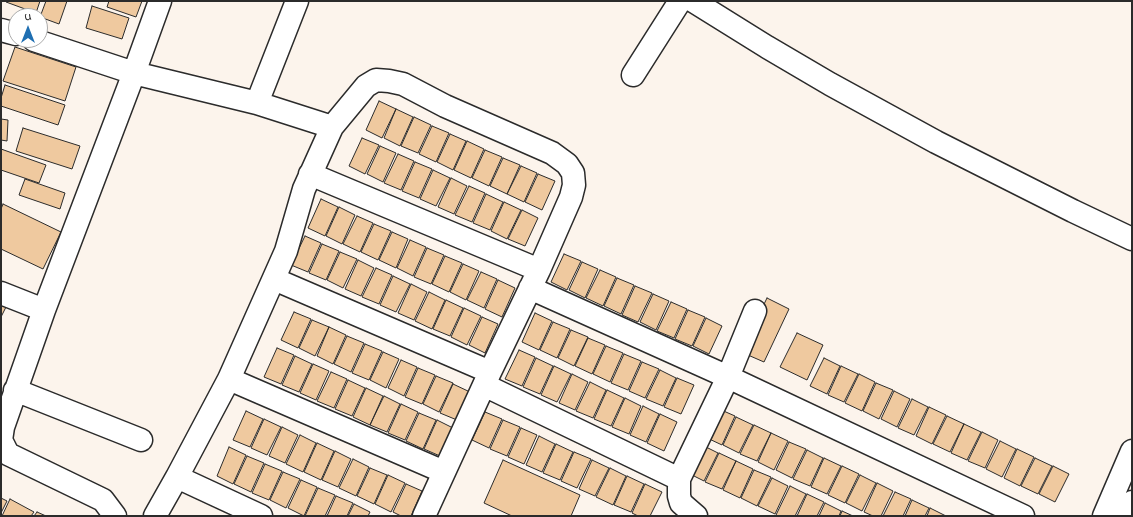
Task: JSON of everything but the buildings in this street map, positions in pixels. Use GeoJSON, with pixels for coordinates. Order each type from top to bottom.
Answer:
{"type":"FeatureCollection","features":[{"type":"Feature","properties":{"kind":"street"},"geometry":{"type":"LineString","coordinates":[[115,516],[103,500],[8,454],[1,440],[3,427],[15,390],[160,1]]}},
{"type":"Feature","properties":{"kind":"street"},"geometry":{"type":"LineString","coordinates":[[257,103],[297,1]]}},
{"type":"Feature","properties":{"kind":"street"},"geometry":{"type":"LineString","coordinates":[[632,75],[657,39],[680,1]]}},
{"type":"Feature","properties":{"kind":"street"},"geometry":{"type":"LineString","coordinates":[[693,1],[830,84],[936,142],[1072,211],[1132,239]]}},
{"type":"Feature","properties":{"kind":"street"},"geometry":{"type":"LineString","coordinates":[[48,45],[134,73],[257,103],[332,127]]}},
{"type":"Feature","properties":{"kind":"street"},"geometry":{"type":"LineString","coordinates":[[155,516],[229,379],[286,251],[304,189],[332,127],[366,86],[376,80],[403,84],[444,106],[552,153],[567,164],[573,173],[574,184],[570,197],[535,279],[487,378],[424,516]]}},
{"type":"Feature","properties":{"kind":"street"},"geometry":{"type":"LineString","coordinates":[[310,174],[535,279],[728,377],[1023,516]]}},
{"type":"Feature","properties":{"kind":"street"},"geometry":{"type":"LineString","coordinates":[[274,279],[487,378],[679,478]]}},
{"type":"Feature","properties":{"kind":"street"},"geometry":{"type":"LineString","coordinates":[[1,293],[44,310]]}},
{"type":"Feature","properties":{"kind":"street"},"geometry":{"type":"LineString","coordinates":[[696,516],[681,503],[679,496],[679,478],[728,377],[755,311]]}},
{"type":"Feature","properties":{"kind":"street"},"geometry":{"type":"LineString","coordinates":[[229,379],[444,472]]}},
{"type":"Feature","properties":{"kind":"street"},"geometry":{"type":"LineString","coordinates":[[15,390],[141,440]]}},
{"type":"Feature","properties":{"kind":"street"},"geometry":{"type":"LineString","coordinates":[[1104,516],[1132,451]]}},
{"type":"Feature","properties":{"kind":"street"},"geometry":{"type":"LineString","coordinates":[[177,477],[261,516]]}},
{"type":"Feature","properties":{"kind":"street"},"geometry":{"type":"LineString","coordinates":[[1126,516],[1132,502]]}}]}
